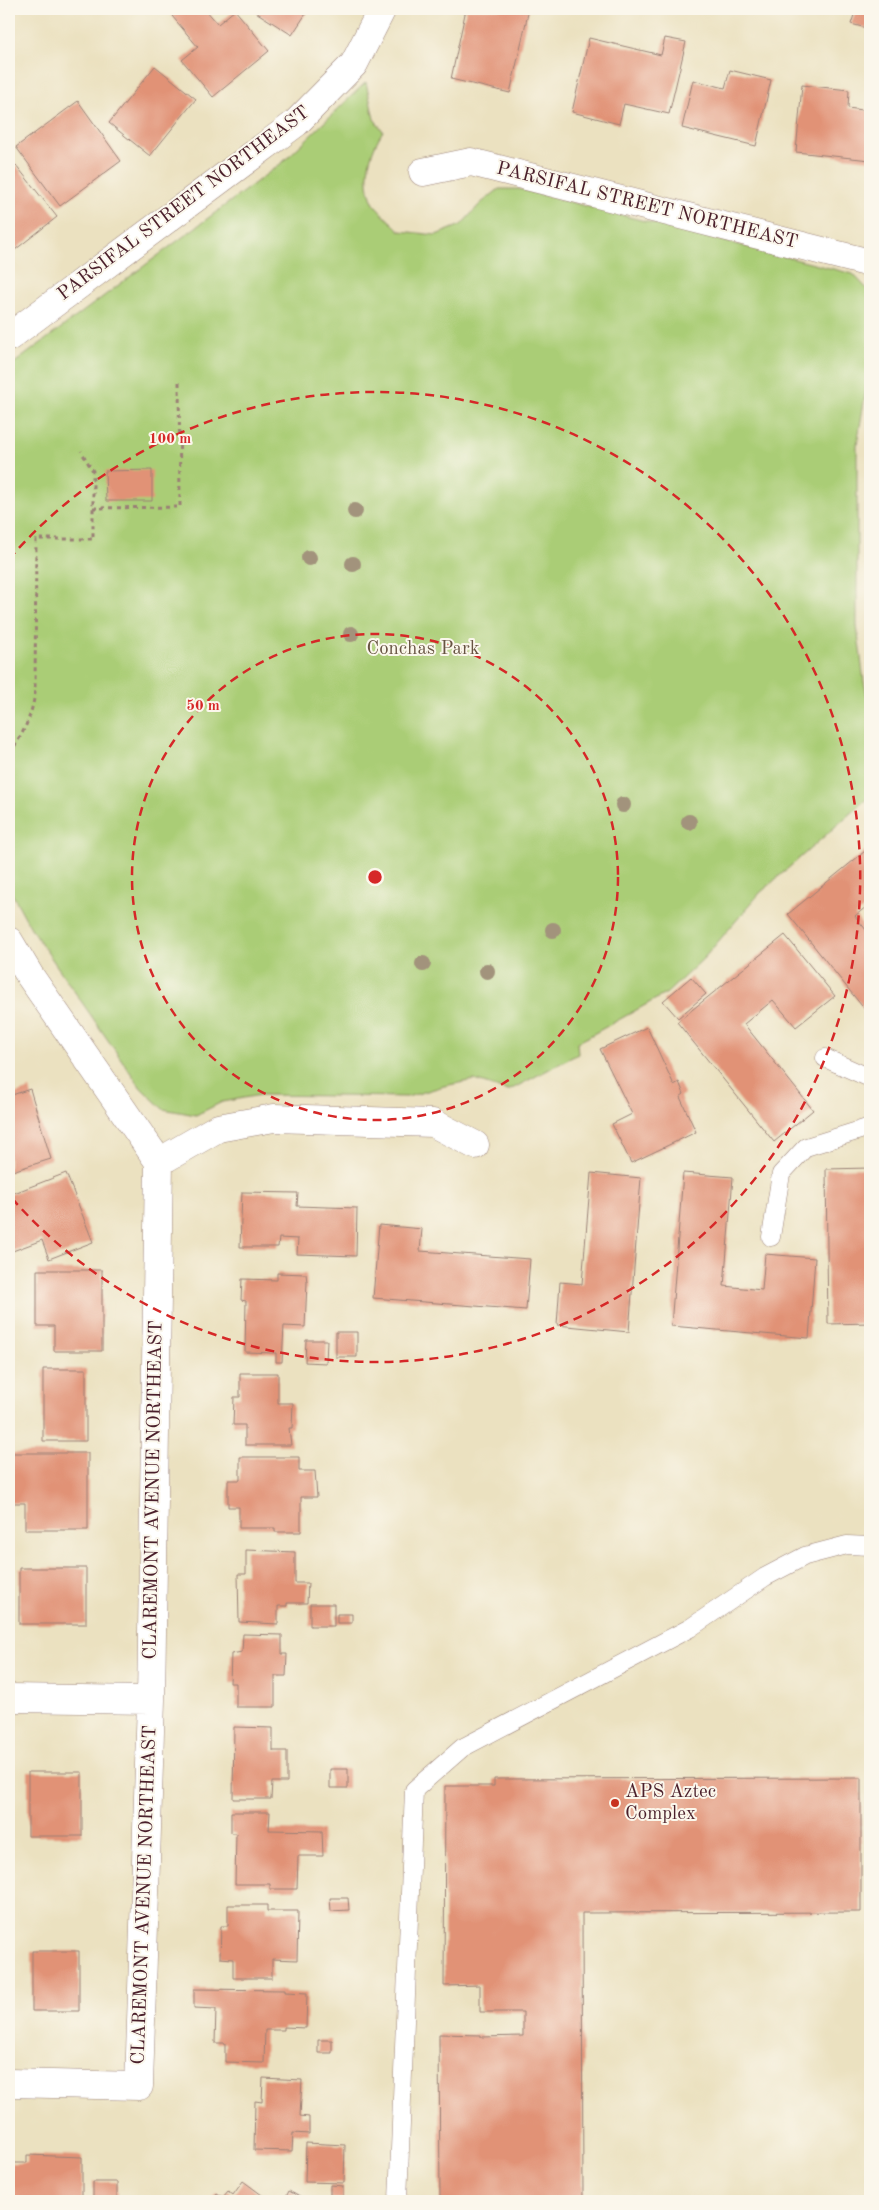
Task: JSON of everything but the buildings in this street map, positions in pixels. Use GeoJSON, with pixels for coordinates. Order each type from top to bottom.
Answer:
{"type":"FeatureCollection","features":[{"type":"Feature","properties":{"kind":"street","name":"PARSIFAL STREET NORTHEAST"},"geometry":{"type":"LineString","coordinates":[[9,337],[296,123],[354,64],[382,9]]}},
{"type":"Feature","properties":{"kind":"street","name":"PARSIFAL STREET NORTHEAST"},"geometry":{"type":"LineString","coordinates":[[423,172],[471,162],[870,262]]}},
{"type":"Feature","properties":{"kind":"street"},"geometry":{"type":"LineString","coordinates":[[9,941],[30,976],[160,1162],[218,1128],[274,1118],[433,1123],[475,1145]]}},
{"type":"Feature","properties":{"kind":"street","name":"CLAREMONT AVENUE NORTHEAST"},"geometry":{"type":"LineString","coordinates":[[9,2083],[139,2086],[151,1700],[160,1162]]}},
{"type":"Feature","properties":{"kind":"street"},"geometry":{"type":"LineString","coordinates":[[9,1698],[151,1700]]}},
{"type":"Feature","properties":{"kind":"lane"},"geometry":{"type":"LineString","coordinates":[[825,1058],[870,1078]]}},
{"type":"Feature","properties":{"kind":"lane"},"geometry":{"type":"LineString","coordinates":[[771,1237],[781,1174],[806,1148],[870,1127]]}},
{"type":"Feature","properties":{"kind":"lane"},"geometry":{"type":"LineString","coordinates":[[398,2201],[414,1790],[462,1748],[690,1628],[765,1577],[805,1556],[847,1545],[870,1546]]}},
{"type":"Feature","properties":{"kind":"path"},"geometry":{"type":"LineString","coordinates":[[93,508],[180,507],[179,378]]}},
{"type":"Feature","properties":{"kind":"path"},"geometry":{"type":"LineString","coordinates":[[9,754],[25,728],[33,707],[35,693],[36,540],[93,539],[93,471],[81,451]]}},
{"type":"Feature","properties":{"kind":"green space","name":"Conchas Park"},"geometry":{"type":"Polygon","coordinates":[[[366,82],[374,119],[383,131],[374,147],[369,165],[368,184],[370,193],[378,209],[400,231],[436,235],[461,225],[480,204],[499,189],[519,189],[853,274],[870,292],[870,364],[857,445],[857,626],[864,682],[870,709],[870,796],[760,893],[704,958],[667,993],[577,1043],[578,1054],[508,1091],[474,1080],[444,1086],[407,1097],[260,1095],[222,1102],[196,1115],[163,1109],[141,1088],[32,930],[9,888],[9,367],[283,162],[366,82]]]}},
{"type":"Feature","properties":{"kind":"place","name":"APS Aztec Complex"},"geometry":{"type":"Point","coordinates":[615,1803]}}]}
